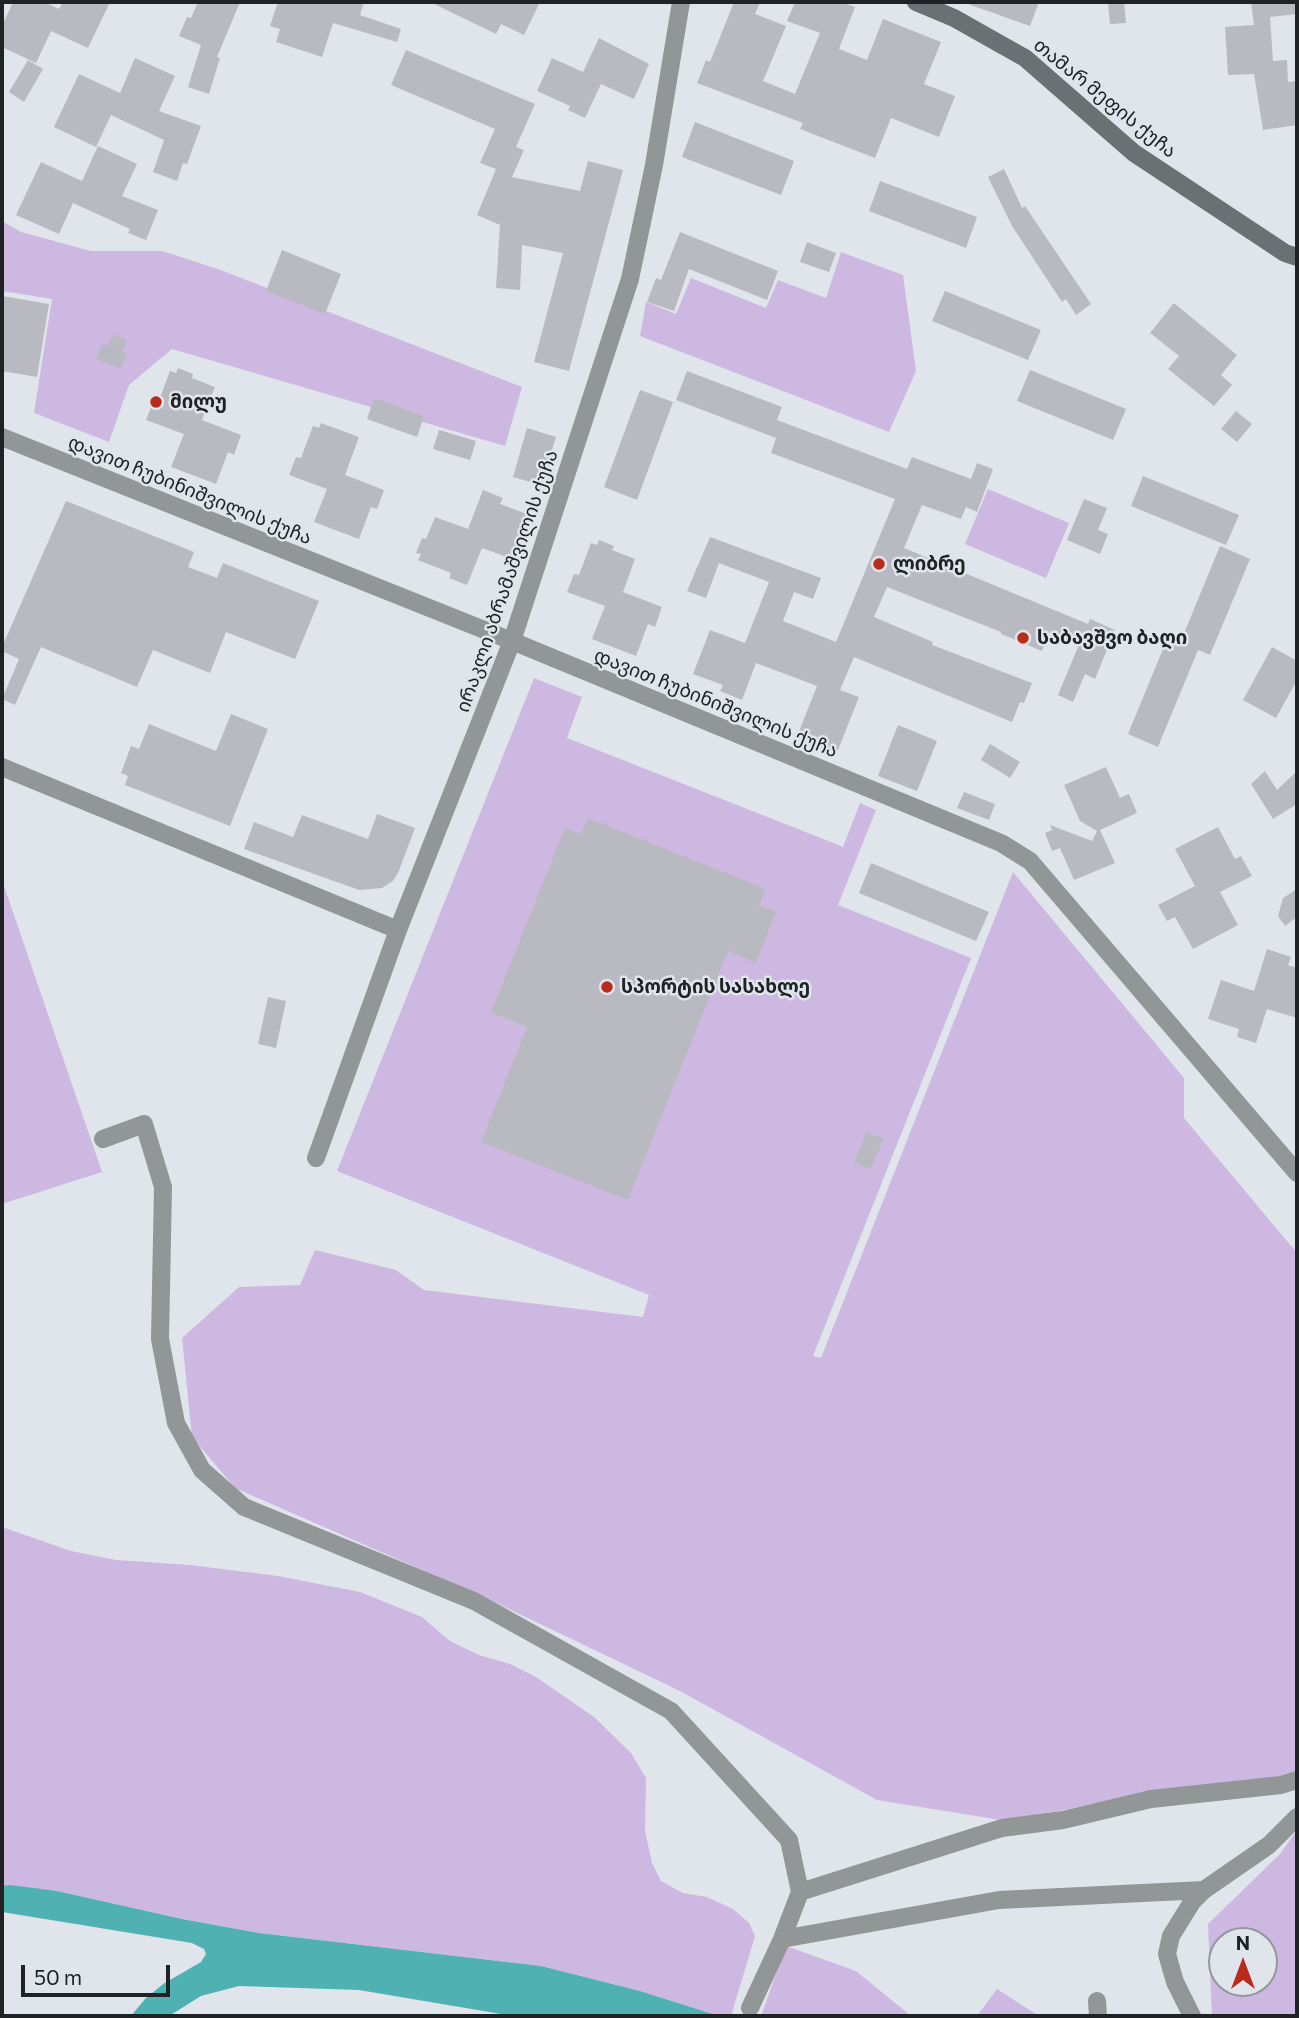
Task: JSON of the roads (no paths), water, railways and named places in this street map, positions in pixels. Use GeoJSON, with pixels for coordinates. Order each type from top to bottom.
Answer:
{"type":"FeatureCollection","features":[{"type":"Feature","properties":{"kind":"street","name":"ირაკლი აბრამაშვილის ქუჩა"},"geometry":{"type":"LineString","coordinates":[[316,1158],[398,930],[512,642],[630,279],[654,165],[681,2]]}},
{"type":"Feature","properties":{"kind":"street","name":"თამარ მეფის ქუჩა"},"geometry":{"type":"LineString","coordinates":[[916,2],[954,18],[1025,58],[1133,153],[1285,253],[1297,257]]}},
{"type":"Feature","properties":{"kind":"street","name":"დავით ჩუბინიშვილის ქუჩა"},"geometry":{"type":"LineString","coordinates":[[2,437],[512,642],[1001,843],[1030,861],[1297,1173]]}},
{"type":"Feature","properties":{"kind":"street"},"geometry":{"type":"LineString","coordinates":[[2,768],[398,930]]}},
{"type":"Feature","properties":{"kind":"street"},"geometry":{"type":"LineString","coordinates":[[103,1139],[144,1124],[163,1187],[160,1339],[176,1423],[202,1470],[244,1507],[474,1601],[671,1711],[789,1840],[800,1892],[750,2008]]}},
{"type":"Feature","properties":{"kind":"street"},"geometry":{"type":"LineString","coordinates":[[800,1892],[1002,1828],[1063,1820],[1151,1799],[1281,1785],[1297,1780]]}},
{"type":"Feature","properties":{"kind":"street"},"geometry":{"type":"LineString","coordinates":[[1192,2016],[1175,1982],[1167,1954],[1171,1936],[1192,1902],[1204,1890],[1269,1844],[1297,1818]]}},
{"type":"Feature","properties":{"kind":"street"},"geometry":{"type":"LineString","coordinates":[[782,1939],[999,1900],[1204,1890]]}},
{"type":"Feature","properties":{"kind":"water"},"geometry":{"type":"Polygon","coordinates":[[[2,1886],[57,1891],[259,1933],[541,1966],[640,1991],[719,2016],[513,2016],[359,1990],[239,1986],[201,1996],[169,2016],[131,2016],[145,1999],[163,1984],[201,1962],[206,1954],[204,1949],[192,1943],[2,1912],[2,1886]]]}},
{"type":"Feature","properties":{"kind":"place","name":"მილუ"},"geometry":{"type":"Point","coordinates":[156,402]}},
{"type":"Feature","properties":{"kind":"place","name":"ლიბრე"},"geometry":{"type":"Point","coordinates":[879,564]}},
{"type":"Feature","properties":{"kind":"place","name":"საბავშვო ბაღი"},"geometry":{"type":"Point","coordinates":[1023,638]}},
{"type":"Feature","properties":{"kind":"place","name":"სპორტის სასახლე"},"geometry":{"type":"Point","coordinates":[607,987]}}]}
